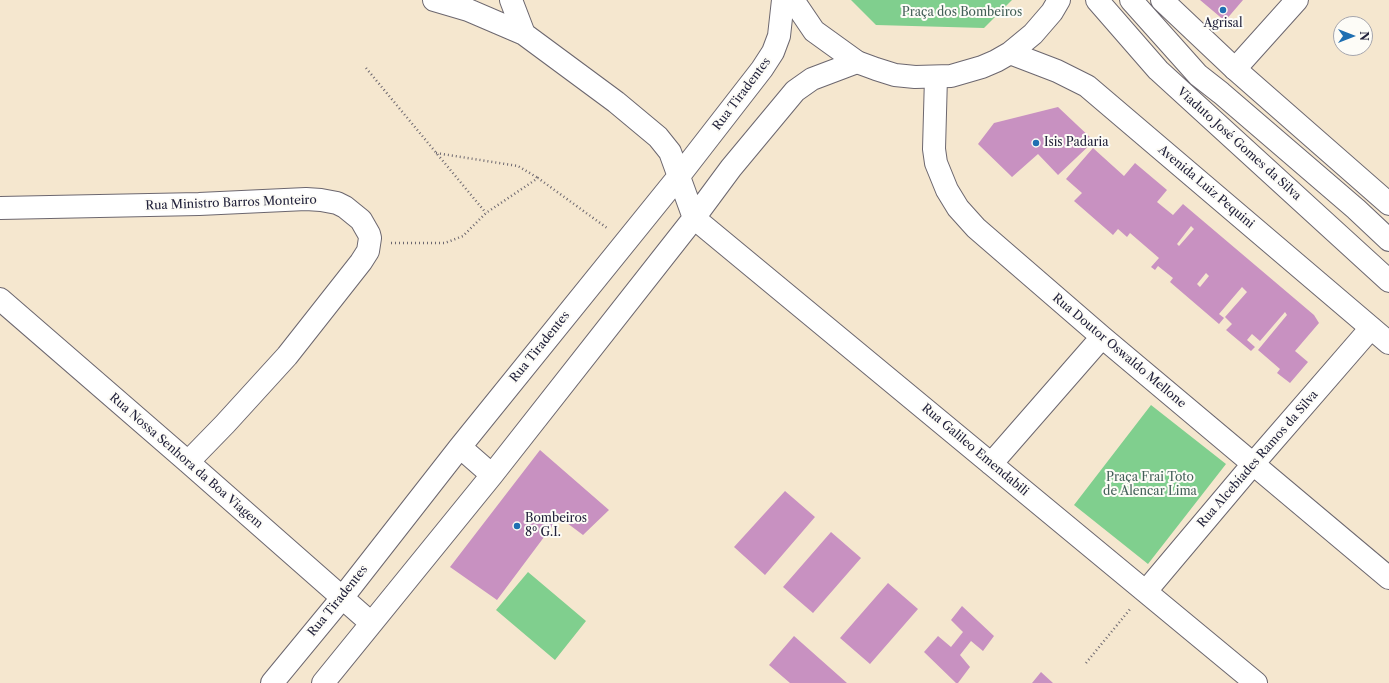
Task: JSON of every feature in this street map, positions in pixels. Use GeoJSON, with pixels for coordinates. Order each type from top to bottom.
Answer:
{"type":"FeatureCollection","features":[{"type":"Feature","properties":{"kind":"street"},"geometry":{"type":"LineString","coordinates":[[434,0],[468,10],[524,34],[616,102],[658,137],[670,152],[694,218]]}},
{"type":"Feature","properties":{"kind":"street"},"geometry":{"type":"LineString","coordinates":[[511,0],[524,34]]}},
{"type":"Feature","properties":{"kind":"street","name":"Rua Tiradentes"},"geometry":{"type":"LineString","coordinates":[[272,683],[342,598],[460,447],[679,176],[762,69],[773,52],[779,36],[783,0]]}},
{"type":"Feature","properties":{"kind":"street"},"geometry":{"type":"LineString","coordinates":[[793,0],[814,31],[857,62],[895,75],[915,77],[951,76],[982,67],[1010,53],[1033,34],[1060,0]]}},
{"type":"Feature","properties":{"kind":"street","name":"Viaduto José Gomes da Silva"},"geometry":{"type":"LineString","coordinates":[[1097,0],[1158,70],[1389,281]]}},
{"type":"Feature","properties":{"kind":"street","name":"Viaduto José Gomes da Silva"},"geometry":{"type":"LineString","coordinates":[[1131,0],[1198,75],[1356,209],[1389,240]]}},
{"type":"Feature","properties":{"kind":"street"},"geometry":{"type":"LineString","coordinates":[[1162,0],[1235,69],[1389,204]]}},
{"type":"Feature","properties":{"kind":"street"},"geometry":{"type":"LineString","coordinates":[[1235,69],[1297,0]]}},
{"type":"Feature","properties":{"kind":"street","name":"Avenida Luiz Pequini"},"geometry":{"type":"LineString","coordinates":[[1010,53],[1056,71],[1087,86],[1389,343]]}},
{"type":"Feature","properties":{"kind":"street"},"geometry":{"type":"LineString","coordinates":[[323,683],[492,475],[694,218],[731,168],[795,91],[812,79],[857,62]]}},
{"type":"Feature","properties":{"kind":"street","name":"Rua Doutor Oswaldo Mellone"},"geometry":{"type":"LineString","coordinates":[[936,77],[934,149],[939,171],[947,190],[958,208],[976,228],[1102,337],[1389,578]]}},
{"type":"Feature","properties":{"kind":"street","name":"Rua Ministro Barros Monteiro"},"geometry":{"type":"LineString","coordinates":[[0,208],[199,204],[306,199],[321,200],[341,205],[361,220],[369,234],[370,244]]}},
{"type":"Feature","properties":{"kind":"street","name":"Rua Galileo Emendabili"},"geometry":{"type":"LineString","coordinates":[[694,218],[1256,683]]}},
{"type":"Feature","properties":{"kind":"street"},"geometry":{"type":"LineString","coordinates":[[188,462],[287,356],[361,262],[368,251],[370,244]]}},
{"type":"Feature","properties":{"kind":"street","name":"Rua Nossa Senhora da Boa Viagem"},"geometry":{"type":"LineString","coordinates":[[0,298],[371,623]]}},
{"type":"Feature","properties":{"kind":"street","name":"Rua Alcebíades Ramos da Silva"},"geometry":{"type":"LineString","coordinates":[[1146,591],[1253,464],[1371,328]]}},
{"type":"Feature","properties":{"kind":"street"},"geometry":{"type":"LineString","coordinates":[[991,464],[1102,337]]}},
{"type":"Feature","properties":{"kind":"street"},"geometry":{"type":"LineString","coordinates":[[460,447],[492,475]]}},
{"type":"Feature","properties":{"kind":"path"},"geometry":{"type":"LineString","coordinates":[[366,68],[486,213]]}},
{"type":"Feature","properties":{"kind":"path"},"geometry":{"type":"LineString","coordinates":[[436,152],[518,166],[538,178],[625,242]]}},
{"type":"Feature","properties":{"kind":"path"},"geometry":{"type":"LineString","coordinates":[[370,244],[445,242],[463,236],[486,213],[538,178]]}},
{"type":"Feature","properties":{"kind":"path"},"geometry":{"type":"LineString","coordinates":[[1086,663],[1146,591]]}},
{"type":"Feature","properties":{"kind":"green space","name":"Praça dos Bombeiros"},"geometry":{"type":"Polygon","coordinates":[[[851,0],[1012,0],[984,28],[876,25],[851,0]]]}},
{"type":"Feature","properties":{"kind":"green space","name":"Praça Frai Toto de Alencar Lima"},"geometry":{"type":"Polygon","coordinates":[[[1151,405],[1226,464],[1148,564],[1074,505],[1151,405]]]}},
{"type":"Feature","properties":{"kind":"green space"},"geometry":{"type":"Polygon","coordinates":[[[528,572],[586,621],[555,660],[496,610],[528,572]]]}},
{"type":"Feature","properties":{"kind":"building","name":"Agrisal"},"geometry":{"type":"Polygon","coordinates":[[[1200,0],[1243,0],[1225,21],[1200,0]]]}},
{"type":"Feature","properties":{"kind":"building","name":"Isis Padaria"},"geometry":{"type":"Polygon","coordinates":[[[1058,107],[1094,141],[1058,175],[1038,154],[1012,177],[978,144],[994,123],[1058,107]]]}},
{"type":"Feature","properties":{"kind":"building"},"geometry":{"type":"Polygon","coordinates":[[[1093,148],[1124,176],[1135,163],[1167,190],[1157,202],[1173,215],[1183,204],[1314,315],[1319,323],[1295,351],[1308,362],[1290,383],[1277,373],[1280,369],[1258,350],[1287,315],[1285,312],[1260,341],[1252,334],[1247,340],[1255,347],[1251,351],[1226,330],[1232,324],[1225,317],[1247,292],[1242,287],[1219,314],[1224,318],[1219,324],[1170,282],[1173,278],[1158,266],[1155,270],[1151,267],[1159,258],[1130,233],[1127,237],[1118,229],[1113,235],[1074,201],[1082,193],[1066,179],[1093,148]],[[1191,226],[1177,244],[1179,246],[1194,229],[1191,226]],[[1206,273],[1197,284],[1200,287],[1209,276],[1206,273]]]}},
{"type":"Feature","properties":{"kind":"building","name":"Bombeiros 8º G.I."},"geometry":{"type":"Polygon","coordinates":[[[540,450],[609,510],[583,535],[559,517],[497,600],[450,567],[540,450]]]}},
{"type":"Feature","properties":{"kind":"building"},"geometry":{"type":"Polygon","coordinates":[[[785,491],[815,517],[765,575],[734,547],[785,491]]]}},
{"type":"Feature","properties":{"kind":"building"},"geometry":{"type":"Polygon","coordinates":[[[831,532],[861,558],[813,613],[783,587],[831,532]]]}},
{"type":"Feature","properties":{"kind":"building"},"geometry":{"type":"Polygon","coordinates":[[[888,583],[918,609],[870,664],[840,638],[888,583]]]}},
{"type":"Feature","properties":{"kind":"building"},"geometry":{"type":"Polygon","coordinates":[[[962,606],[994,636],[983,651],[971,641],[960,655],[970,667],[958,683],[956,683],[924,652],[938,636],[951,647],[963,632],[951,620],[962,606]]]}},
{"type":"Feature","properties":{"kind":"building"},"geometry":{"type":"Polygon","coordinates":[[[794,636],[847,683],[790,683],[769,665],[794,636]]]}},
{"type":"Feature","properties":{"kind":"building"},"geometry":{"type":"Polygon","coordinates":[[[1041,672],[1053,683],[1032,683],[1041,672]]]}},
{"type":"Feature","properties":{"kind":"place","name":"Agrisal"},"geometry":{"type":"Point","coordinates":[1223,10]}},
{"type":"Feature","properties":{"kind":"place","name":"Isis Padaria"},"geometry":{"type":"Point","coordinates":[1036,143]}},
{"type":"Feature","properties":{"kind":"place","name":"Bombeiros 8º G.I."},"geometry":{"type":"Point","coordinates":[517,526]}}]}
